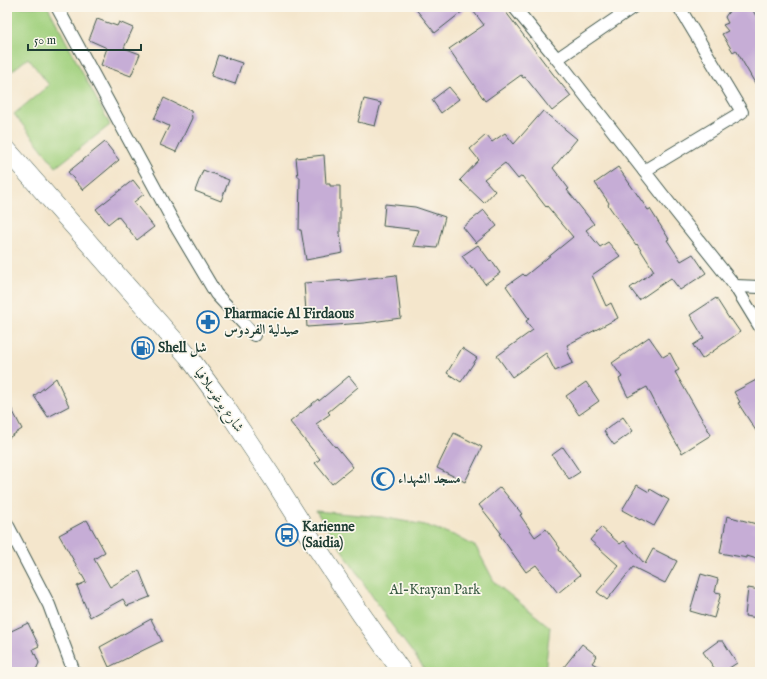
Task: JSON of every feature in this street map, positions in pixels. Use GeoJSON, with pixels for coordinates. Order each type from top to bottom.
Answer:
{"type":"FeatureCollection","features":[{"type":"Feature","properties":{"kind":"main road","name":"شارع يوغوسلافيا"},"geometry":{"type":"LineString","coordinates":[[7,150],[188,356],[226,408],[272,477],[315,546],[402,672]]}},
{"type":"Feature","properties":{"kind":"street"},"geometry":{"type":"LineString","coordinates":[[57,7],[175,225],[216,294],[254,335]]}},
{"type":"Feature","properties":{"kind":"street"},"geometry":{"type":"LineString","coordinates":[[514,7],[557,59],[734,286],[760,327]]}},
{"type":"Feature","properties":{"kind":"street"},"geometry":{"type":"LineString","coordinates":[[557,59],[633,7]]}},
{"type":"Feature","properties":{"kind":"street"},"geometry":{"type":"LineString","coordinates":[[644,171],[742,112],[679,7]]}},
{"type":"Feature","properties":{"kind":"street"},"geometry":{"type":"LineString","coordinates":[[734,286],[760,287]]}},
{"type":"Feature","properties":{"kind":"street"},"geometry":{"type":"LineString","coordinates":[[7,524],[49,605],[74,672]]}},
{"type":"Feature","properties":{"kind":"green space"},"geometry":{"type":"Polygon","coordinates":[[[12,7],[48,7],[110,125],[56,167],[14,114],[49,85],[28,58],[7,75],[7,10],[12,7]]]}},
{"type":"Feature","properties":{"kind":"green space","name":"Al-Krayan Park"},"geometry":{"type":"Polygon","coordinates":[[[316,511],[381,517],[425,525],[456,536],[476,547],[495,583],[550,627],[545,672],[427,672],[388,620],[316,511]]]}},
{"type":"Feature","properties":{"kind":"building"},"geometry":{"type":"Polygon","coordinates":[[[414,7],[468,7],[435,33],[414,7]]]}},
{"type":"Feature","properties":{"kind":"building"},"geometry":{"type":"Polygon","coordinates":[[[470,7],[502,7],[571,96],[552,111],[525,77],[523,78],[521,75],[485,101],[449,49],[484,25],[470,7]]]}},
{"type":"Feature","properties":{"kind":"building"},"geometry":{"type":"Polygon","coordinates":[[[732,7],[751,7],[760,23],[760,92],[736,50],[733,52],[722,34],[728,31],[723,25],[728,23],[725,17],[732,7]]]}},
{"type":"Feature","properties":{"kind":"building"},"geometry":{"type":"Polygon","coordinates":[[[97,19],[117,26],[119,22],[133,28],[124,48],[140,54],[131,76],[101,65],[107,48],[89,40],[97,19]]]}},
{"type":"Feature","properties":{"kind":"building"},"geometry":{"type":"Polygon","coordinates":[[[218,55],[242,63],[235,84],[211,76],[218,55]]]}},
{"type":"Feature","properties":{"kind":"building"},"geometry":{"type":"Polygon","coordinates":[[[449,87],[459,99],[441,113],[432,100],[449,87]]]}},
{"type":"Feature","properties":{"kind":"building"},"geometry":{"type":"Polygon","coordinates":[[[164,98],[191,111],[192,118],[176,152],[160,145],[169,126],[154,119],[164,98]]]}},
{"type":"Feature","properties":{"kind":"building"},"geometry":{"type":"Polygon","coordinates":[[[364,99],[381,103],[375,126],[358,122],[364,99]]]}},
{"type":"Feature","properties":{"kind":"building"},"geometry":{"type":"Polygon","coordinates":[[[543,111],[577,139],[553,168],[569,189],[567,190],[594,224],[586,230],[600,247],[608,242],[620,256],[592,275],[606,306],[611,303],[618,318],[567,345],[569,349],[567,350],[573,363],[555,371],[546,353],[512,377],[497,356],[533,330],[526,321],[529,319],[506,286],[523,274],[525,276],[573,237],[547,206],[546,207],[522,176],[518,179],[505,163],[484,179],[495,191],[484,203],[460,180],[479,160],[470,149],[486,135],[492,142],[505,133],[514,144],[543,111]]]}},
{"type":"Feature","properties":{"kind":"building"},"geometry":{"type":"Polygon","coordinates":[[[105,142],[119,160],[83,190],[68,172],[105,142]]]}},
{"type":"Feature","properties":{"kind":"building"},"geometry":{"type":"Polygon","coordinates":[[[324,155],[326,184],[330,184],[330,186],[340,186],[340,234],[343,253],[306,260],[301,230],[299,230],[300,177],[298,177],[296,158],[324,155]]]}},
{"type":"Feature","properties":{"kind":"building"},"geometry":{"type":"Polygon","coordinates":[[[618,167],[648,210],[650,209],[669,239],[667,240],[681,261],[693,254],[706,273],[680,290],[671,278],[639,300],[630,288],[654,271],[637,244],[636,245],[608,205],[609,203],[595,183],[618,167]]]}},
{"type":"Feature","properties":{"kind":"building"},"geometry":{"type":"Polygon","coordinates":[[[203,170],[229,180],[221,201],[195,191],[203,170]]]}},
{"type":"Feature","properties":{"kind":"building"},"geometry":{"type":"Polygon","coordinates":[[[133,180],[144,194],[134,202],[154,227],[137,240],[118,216],[108,224],[96,209],[133,180]]]}},
{"type":"Feature","properties":{"kind":"building"},"geometry":{"type":"Polygon","coordinates":[[[385,204],[415,207],[445,217],[437,248],[413,246],[419,230],[383,226],[385,204]]]}},
{"type":"Feature","properties":{"kind":"building"},"geometry":{"type":"Polygon","coordinates":[[[484,210],[497,226],[476,243],[463,227],[484,210]]]}},
{"type":"Feature","properties":{"kind":"building"},"geometry":{"type":"Polygon","coordinates":[[[478,245],[500,273],[485,284],[474,268],[472,269],[462,256],[478,245]]]}},
{"type":"Feature","properties":{"kind":"building"},"geometry":{"type":"Polygon","coordinates":[[[396,275],[401,318],[364,323],[307,327],[304,283],[347,281],[396,275]]]}},
{"type":"Feature","properties":{"kind":"building"},"geometry":{"type":"Polygon","coordinates":[[[716,298],[730,320],[731,319],[740,332],[702,359],[693,345],[704,338],[690,315],[716,298]]]}},
{"type":"Feature","properties":{"kind":"building"},"geometry":{"type":"Polygon","coordinates":[[[649,337],[663,357],[670,353],[679,370],[675,372],[711,435],[682,453],[647,387],[628,397],[619,379],[622,377],[612,363],[649,337]]]}},
{"type":"Feature","properties":{"kind":"building"},"geometry":{"type":"Polygon","coordinates":[[[462,348],[477,358],[461,382],[447,373],[462,348]]]}},
{"type":"Feature","properties":{"kind":"building"},"geometry":{"type":"Polygon","coordinates":[[[349,376],[358,387],[328,412],[330,414],[316,424],[353,467],[332,484],[315,463],[320,459],[290,422],[318,399],[319,401],[349,376]]]}},
{"type":"Feature","properties":{"kind":"building"},"geometry":{"type":"Polygon","coordinates":[[[56,378],[69,406],[48,417],[34,396],[56,378]]]}},
{"type":"Feature","properties":{"kind":"building"},"geometry":{"type":"Polygon","coordinates":[[[760,378],[760,437],[738,403],[740,402],[734,392],[760,378]]]}},
{"type":"Feature","properties":{"kind":"building"},"geometry":{"type":"Polygon","coordinates":[[[586,382],[599,401],[579,415],[566,396],[586,382]]]}},
{"type":"Feature","properties":{"kind":"building"},"geometry":{"type":"Polygon","coordinates":[[[7,400],[22,429],[7,439],[7,400]]]}},
{"type":"Feature","properties":{"kind":"building"},"geometry":{"type":"Polygon","coordinates":[[[623,417],[633,431],[614,445],[604,431],[623,417]]]}},
{"type":"Feature","properties":{"kind":"building"},"geometry":{"type":"Polygon","coordinates":[[[454,433],[482,447],[465,482],[437,468],[454,433]]]}},
{"type":"Feature","properties":{"kind":"building"},"geometry":{"type":"Polygon","coordinates":[[[563,447],[580,472],[569,479],[552,455],[563,447]]]}},
{"type":"Feature","properties":{"kind":"building"},"geometry":{"type":"Polygon","coordinates":[[[637,485],[649,492],[650,489],[669,500],[654,526],[622,510],[637,485]]]}},
{"type":"Feature","properties":{"kind":"building"},"geometry":{"type":"Polygon","coordinates":[[[500,487],[522,514],[520,515],[535,537],[546,529],[560,548],[559,550],[580,575],[558,593],[536,565],[526,572],[499,534],[501,533],[479,505],[500,487]]]}},
{"type":"Feature","properties":{"kind":"building"},"geometry":{"type":"Polygon","coordinates":[[[727,516],[760,525],[760,560],[747,556],[747,558],[720,553],[727,516]]]}},
{"type":"Feature","properties":{"kind":"building"},"geometry":{"type":"Polygon","coordinates":[[[87,520],[105,552],[94,559],[110,587],[139,570],[150,597],[127,606],[123,599],[90,617],[77,586],[86,582],[59,535],[87,520]]]}},
{"type":"Feature","properties":{"kind":"building"},"geometry":{"type":"Polygon","coordinates":[[[601,527],[620,544],[624,541],[645,564],[653,549],[677,561],[665,583],[633,567],[607,600],[597,592],[619,566],[590,540],[601,527]]]}},
{"type":"Feature","properties":{"kind":"building"},"geometry":{"type":"Polygon","coordinates":[[[701,574],[718,579],[715,592],[721,593],[714,618],[690,611],[701,574]]]}},
{"type":"Feature","properties":{"kind":"building"},"geometry":{"type":"Polygon","coordinates":[[[748,588],[760,590],[758,618],[745,616],[748,588]]]}},
{"type":"Feature","properties":{"kind":"building"},"geometry":{"type":"Polygon","coordinates":[[[151,619],[162,641],[109,667],[100,647],[151,619]]]}},
{"type":"Feature","properties":{"kind":"building"},"geometry":{"type":"Polygon","coordinates":[[[28,623],[39,646],[33,649],[39,663],[35,672],[7,672],[7,633],[28,623]]]}},
{"type":"Feature","properties":{"kind":"building"},"geometry":{"type":"Polygon","coordinates":[[[718,641],[723,641],[737,663],[723,672],[717,672],[703,652],[718,641]]]}},
{"type":"Feature","properties":{"kind":"building"},"geometry":{"type":"Polygon","coordinates":[[[582,644],[597,656],[592,663],[608,672],[560,672],[582,644]]]}},
{"type":"Feature","properties":{"kind":"place","name":"Pharmacie Al Firdaous صيدلية الفردوس"},"geometry":{"type":"Point","coordinates":[208,322]}},
{"type":"Feature","properties":{"kind":"place","name":"Shell شل"},"geometry":{"type":"Point","coordinates":[143,348]}},
{"type":"Feature","properties":{"kind":"place","name":"مسجد الشهداء"},"geometry":{"type":"Point","coordinates":[383,479]}},
{"type":"Feature","properties":{"kind":"place","name":"Karienne (Saidia)"},"geometry":{"type":"Point","coordinates":[287,535]}}]}
